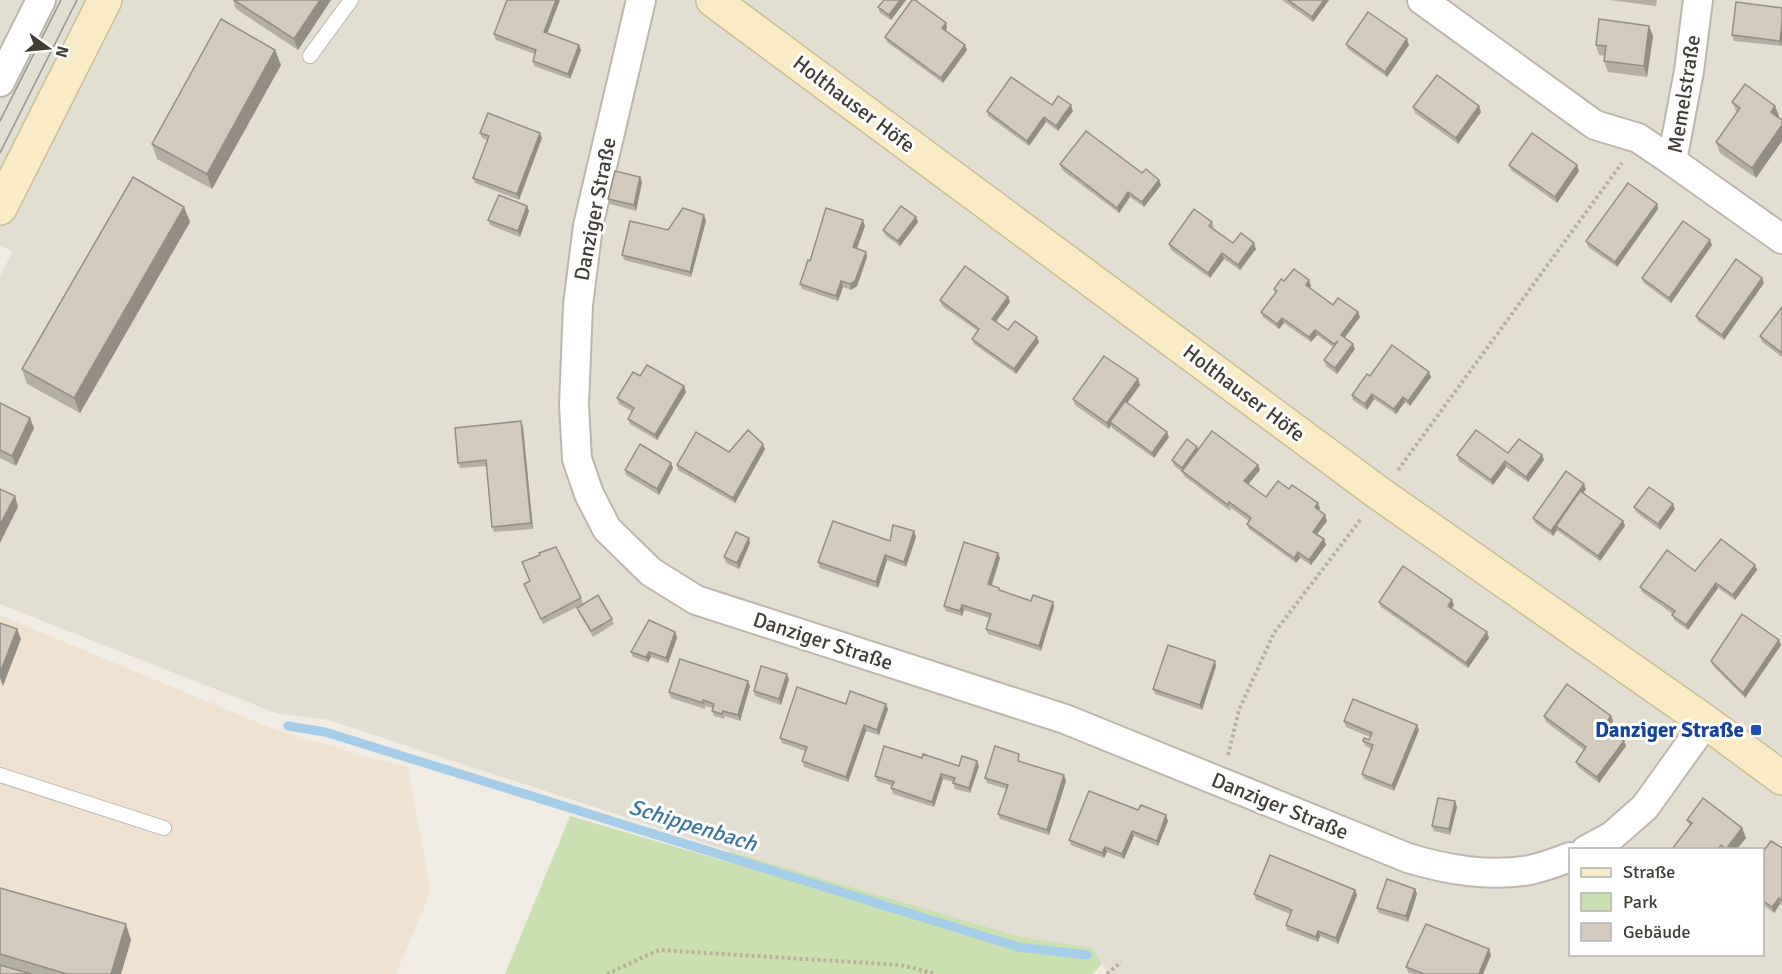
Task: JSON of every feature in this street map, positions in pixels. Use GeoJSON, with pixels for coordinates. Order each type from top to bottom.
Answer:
{"type":"FeatureCollection","features":[{"type":"Feature","properties":{"kind":"street"},"geometry":{"type":"LineString","coordinates":[[0,82],[41,0]]}},
{"type":"Feature","properties":{"kind":"street"},"geometry":{"type":"LineString","coordinates":[[0,208],[105,0]]}},
{"type":"Feature","properties":{"kind":"street","name":"Danziger Straße"},"geometry":{"type":"LineString","coordinates":[[641,0],[588,226],[578,305],[574,405],[577,459],[589,494],[607,530],[651,572],[696,600],[1065,719],[1397,854],[1446,869],[1486,873],[1530,870],[1569,857]]}},
{"type":"Feature","properties":{"kind":"street","name":"Holthauser Höfe"},"geometry":{"type":"LineString","coordinates":[[713,0],[1380,494],[1706,722],[1782,778]]}},
{"type":"Feature","properties":{"kind":"street"},"geometry":{"type":"LineString","coordinates":[[1422,0],[1595,125],[1638,138],[1672,162]]}},
{"type":"Feature","properties":{"kind":"street","name":"Memelstraße"},"geometry":{"type":"LineString","coordinates":[[1698,0],[1689,71],[1672,162],[1782,239]]}},
{"type":"Feature","properties":{"kind":"street"},"geometry":{"type":"LineString","coordinates":[[1588,848],[1612,836],[1646,807],[1706,722]]}},
{"type":"Feature","properties":{"kind":"lane"},"geometry":{"type":"LineString","coordinates":[[310,56],[351,0]]}},
{"type":"Feature","properties":{"kind":"lane"},"geometry":{"type":"LineString","coordinates":[[0,775],[164,828]]}},
{"type":"Feature","properties":{"kind":"path"},"geometry":{"type":"LineString","coordinates":[[1222,782],[1239,710],[1274,633],[1380,494],[1619,168],[1638,138]]}},
{"type":"Feature","properties":{"kind":"path"},"geometry":{"type":"LineString","coordinates":[[607,974],[658,950],[901,965],[936,974]]}},
{"type":"Feature","properties":{"kind":"path"},"geometry":{"type":"LineString","coordinates":[[1107,974],[1120,963]]}},
{"type":"Feature","properties":{"kind":"shaded area"},"geometry":{"type":"Polygon","coordinates":[[[0,0],[1782,0],[1782,974],[1108,974],[1093,948],[1021,937],[729,851],[325,719],[278,714],[0,604],[0,276],[13,251],[0,245],[0,0]]]}},
{"type":"Feature","properties":{"kind":"shaded area"},"geometry":{"type":"Polygon","coordinates":[[[0,615],[276,730],[408,768],[431,891],[396,974],[0,974],[0,615]]]}},
{"type":"Feature","properties":{"kind":"green space"},"geometry":{"type":"Polygon","coordinates":[[[570,816],[731,863],[729,851],[1021,937],[1093,948],[1102,964],[1092,974],[505,974],[570,816]]]}},
{"type":"Feature","properties":{"kind":"building"},"geometry":{"type":"Polygon","coordinates":[[[234,0],[320,0],[294,39],[234,0]]]}},
{"type":"Feature","properties":{"kind":"building"},"geometry":{"type":"Polygon","coordinates":[[[507,0],[556,0],[544,32],[579,45],[568,74],[533,61],[536,50],[494,34],[507,0]]]}},
{"type":"Feature","properties":{"kind":"building"},"geometry":{"type":"Polygon","coordinates":[[[884,0],[900,0],[889,15],[878,7],[884,0]]]}},
{"type":"Feature","properties":{"kind":"building"},"geometry":{"type":"Polygon","coordinates":[[[912,0],[946,23],[942,28],[965,45],[941,78],[885,37],[912,0]]]}},
{"type":"Feature","properties":{"kind":"building"},"geometry":{"type":"Polygon","coordinates":[[[1288,0],[1324,0],[1312,17],[1288,0]]]}},
{"type":"Feature","properties":{"kind":"building"},"geometry":{"type":"Polygon","coordinates":[[[1736,2],[1782,8],[1780,41],[1732,35],[1736,2]]]}},
{"type":"Feature","properties":{"kind":"building"},"geometry":{"type":"Polygon","coordinates":[[[1368,12],[1407,39],[1385,72],[1346,44],[1368,12]]]}},
{"type":"Feature","properties":{"kind":"building"},"geometry":{"type":"Polygon","coordinates":[[[221,19],[275,50],[207,174],[152,144],[221,19]]]}},
{"type":"Feature","properties":{"kind":"building"},"geometry":{"type":"Polygon","coordinates":[[[1599,19],[1649,26],[1644,66],[1604,61],[1606,46],[1596,45],[1599,19]]]}},
{"type":"Feature","properties":{"kind":"building"},"geometry":{"type":"Polygon","coordinates":[[[1437,75],[1479,106],[1456,138],[1413,107],[1437,75]]]}},
{"type":"Feature","properties":{"kind":"building"},"geometry":{"type":"Polygon","coordinates":[[[1011,77],[1052,105],[1058,96],[1071,105],[1056,126],[1044,117],[1027,141],[987,111],[1011,77]]]}},
{"type":"Feature","properties":{"kind":"building"},"geometry":{"type":"Polygon","coordinates":[[[1745,84],[1775,106],[1771,112],[1782,120],[1782,125],[1752,168],[1716,142],[1740,108],[1732,102],[1745,84]]]}},
{"type":"Feature","properties":{"kind":"building"},"geometry":{"type":"Polygon","coordinates":[[[488,113],[540,133],[517,194],[473,178],[489,136],[480,133],[488,113]]]}},
{"type":"Feature","properties":{"kind":"building"},"geometry":{"type":"Polygon","coordinates":[[[1086,131],[1142,173],[1146,169],[1159,180],[1142,202],[1128,192],[1117,208],[1060,164],[1086,131]]]}},
{"type":"Feature","properties":{"kind":"building"},"geometry":{"type":"Polygon","coordinates":[[[1532,133],[1577,165],[1555,197],[1509,165],[1532,133]]]}},
{"type":"Feature","properties":{"kind":"building"},"geometry":{"type":"Polygon","coordinates":[[[615,171],[640,177],[634,205],[608,199],[615,171]]]}},
{"type":"Feature","properties":{"kind":"building"},"geometry":{"type":"Polygon","coordinates":[[[133,177],[184,207],[74,398],[22,369],[133,177]]]}},
{"type":"Feature","properties":{"kind":"building"},"geometry":{"type":"Polygon","coordinates":[[[1628,183],[1657,204],[1615,262],[1586,241],[1628,183]]]}},
{"type":"Feature","properties":{"kind":"building"},"geometry":{"type":"Polygon","coordinates":[[[499,195],[527,206],[518,231],[488,220],[499,195]]]}},
{"type":"Feature","properties":{"kind":"building"},"geometry":{"type":"Polygon","coordinates":[[[901,206],[916,217],[898,241],[883,230],[901,206]]]}},
{"type":"Feature","properties":{"kind":"building"},"geometry":{"type":"Polygon","coordinates":[[[683,208],[704,215],[690,272],[622,255],[630,221],[668,230],[683,208]]]}},
{"type":"Feature","properties":{"kind":"building"},"geometry":{"type":"Polygon","coordinates":[[[826,208],[863,220],[853,247],[866,252],[855,281],[850,284],[841,281],[836,296],[800,284],[808,260],[810,261],[826,208]]]}},
{"type":"Feature","properties":{"kind":"building"},"geometry":{"type":"Polygon","coordinates":[[[1194,209],[1212,222],[1209,226],[1233,243],[1241,233],[1254,243],[1238,265],[1222,253],[1208,273],[1169,244],[1194,209]]]}},
{"type":"Feature","properties":{"kind":"building"},"geometry":{"type":"Polygon","coordinates":[[[1683,221],[1710,240],[1669,298],[1642,278],[1683,221]]]}},
{"type":"Feature","properties":{"kind":"building"},"geometry":{"type":"Polygon","coordinates":[[[1736,259],[1762,278],[1722,335],[1696,316],[1736,259]]]}},
{"type":"Feature","properties":{"kind":"building"},"geometry":{"type":"Polygon","coordinates":[[[965,266],[1008,297],[992,319],[1008,330],[1015,321],[1037,337],[1014,369],[972,339],[979,329],[940,300],[965,266]]]}},
{"type":"Feature","properties":{"kind":"building"},"geometry":{"type":"Polygon","coordinates":[[[1294,269],[1309,280],[1306,285],[1333,305],[1338,298],[1358,312],[1341,335],[1353,344],[1335,368],[1324,360],[1338,341],[1334,344],[1315,330],[1309,337],[1282,318],[1277,324],[1261,312],[1277,291],[1274,289],[1281,279],[1284,281],[1294,269]]]}},
{"type":"Feature","properties":{"kind":"building"},"geometry":{"type":"Polygon","coordinates":[[[1782,307],[1782,353],[1760,336],[1782,307]]]}},
{"type":"Feature","properties":{"kind":"building"},"geometry":{"type":"Polygon","coordinates":[[[1392,345],[1429,372],[1408,401],[1403,397],[1394,409],[1372,394],[1365,404],[1352,395],[1367,374],[1370,376],[1392,345]]]}},
{"type":"Feature","properties":{"kind":"building"},"geometry":{"type":"Polygon","coordinates":[[[1104,356],[1138,379],[1107,423],[1073,399],[1104,356]]]}},
{"type":"Feature","properties":{"kind":"building"},"geometry":{"type":"Polygon","coordinates":[[[647,365],[684,386],[655,435],[628,419],[634,408],[617,398],[633,372],[640,376],[647,365]]]}},
{"type":"Feature","properties":{"kind":"building"},"geometry":{"type":"Polygon","coordinates":[[[1125,401],[1167,432],[1152,453],[1110,422],[1125,401]]]}},
{"type":"Feature","properties":{"kind":"building"},"geometry":{"type":"Polygon","coordinates":[[[0,403],[30,418],[12,456],[0,450],[0,403]]]}},
{"type":"Feature","properties":{"kind":"building"},"geometry":{"type":"Polygon","coordinates":[[[521,421],[531,523],[492,527],[486,460],[458,463],[455,428],[521,421]]]}},
{"type":"Feature","properties":{"kind":"building"},"geometry":{"type":"Polygon","coordinates":[[[748,430],[763,444],[733,498],[677,465],[696,432],[729,452],[748,430]]]}},
{"type":"Feature","properties":{"kind":"building"},"geometry":{"type":"Polygon","coordinates":[[[1476,430],[1508,453],[1519,439],[1542,455],[1526,477],[1505,461],[1491,480],[1457,455],[1476,430]]]}},
{"type":"Feature","properties":{"kind":"building"},"geometry":{"type":"Polygon","coordinates":[[[1212,431],[1258,465],[1244,481],[1266,497],[1278,481],[1289,489],[1292,485],[1318,503],[1315,507],[1325,515],[1313,532],[1324,539],[1309,560],[1298,552],[1294,558],[1247,524],[1251,518],[1229,502],[1228,505],[1182,471],[1212,431]]]}},
{"type":"Feature","properties":{"kind":"building"},"geometry":{"type":"Polygon","coordinates":[[[1187,439],[1197,447],[1182,468],[1172,460],[1187,439]]]}},
{"type":"Feature","properties":{"kind":"building"},"geometry":{"type":"Polygon","coordinates":[[[640,444],[671,463],[657,489],[625,470],[640,444]]]}},
{"type":"Feature","properties":{"kind":"building"},"geometry":{"type":"Polygon","coordinates":[[[1566,471],[1584,484],[1551,531],[1533,518],[1566,471]]]}},
{"type":"Feature","properties":{"kind":"building"},"geometry":{"type":"Polygon","coordinates":[[[1649,487],[1673,504],[1658,524],[1634,507],[1649,487]]]}},
{"type":"Feature","properties":{"kind":"building"},"geometry":{"type":"Polygon","coordinates":[[[0,489],[15,496],[0,525],[0,489]]]}},
{"type":"Feature","properties":{"kind":"building"},"geometry":{"type":"Polygon","coordinates":[[[1580,491],[1623,521],[1598,556],[1556,526],[1580,491]]]}},
{"type":"Feature","properties":{"kind":"building"},"geometry":{"type":"Polygon","coordinates":[[[833,521],[890,541],[893,525],[914,531],[904,562],[885,555],[876,582],[818,562],[833,521]]]}},
{"type":"Feature","properties":{"kind":"building"},"geometry":{"type":"Polygon","coordinates":[[[736,532],[749,538],[737,563],[724,557],[736,532]]]}},
{"type":"Feature","properties":{"kind":"building"},"geometry":{"type":"Polygon","coordinates":[[[1721,539],[1755,565],[1733,595],[1716,583],[1686,625],[1672,615],[1675,611],[1640,587],[1667,550],[1695,571],[1721,539]]]}},
{"type":"Feature","properties":{"kind":"building"},"geometry":{"type":"Polygon","coordinates":[[[964,542],[998,553],[988,584],[1031,601],[1033,595],[1053,602],[1039,646],[986,629],[991,614],[962,605],[960,611],[944,606],[964,542]]]}},
{"type":"Feature","properties":{"kind":"building"},"geometry":{"type":"Polygon","coordinates":[[[556,547],[581,598],[541,619],[524,584],[530,581],[522,562],[556,547]]]}},
{"type":"Feature","properties":{"kind":"building"},"geometry":{"type":"Polygon","coordinates":[[[1403,566],[1452,600],[1448,606],[1487,632],[1466,663],[1379,602],[1403,566]]]}},
{"type":"Feature","properties":{"kind":"building"},"geometry":{"type":"Polygon","coordinates":[[[598,595],[612,619],[591,631],[577,608],[598,595]]]}},
{"type":"Feature","properties":{"kind":"building"},"geometry":{"type":"Polygon","coordinates":[[[1742,614],[1779,640],[1743,693],[1711,661],[1742,614]]]}},
{"type":"Feature","properties":{"kind":"building"},"geometry":{"type":"Polygon","coordinates":[[[649,620],[675,632],[666,658],[649,652],[646,657],[631,652],[649,620]]]}},
{"type":"Feature","properties":{"kind":"building"},"geometry":{"type":"Polygon","coordinates":[[[0,623],[17,629],[0,673],[0,623]]]}},
{"type":"Feature","properties":{"kind":"building"},"geometry":{"type":"Polygon","coordinates":[[[1168,645],[1215,661],[1200,705],[1153,689],[1168,645]]]}},
{"type":"Feature","properties":{"kind":"building"},"geometry":{"type":"Polygon","coordinates":[[[680,659],[748,681],[738,715],[712,711],[714,704],[703,700],[703,703],[669,692],[680,659]]]}},
{"type":"Feature","properties":{"kind":"building"},"geometry":{"type":"Polygon","coordinates":[[[761,666],[787,674],[779,699],[754,691],[761,666]]]}},
{"type":"Feature","properties":{"kind":"building"},"geometry":{"type":"Polygon","coordinates":[[[1567,684],[1611,716],[1604,726],[1624,741],[1597,777],[1576,762],[1586,747],[1544,716],[1567,684]]]}},
{"type":"Feature","properties":{"kind":"building"},"geometry":{"type":"Polygon","coordinates":[[[797,687],[846,704],[850,691],[886,704],[877,730],[864,725],[846,777],[802,761],[807,747],[780,738],[797,687]]]}},
{"type":"Feature","properties":{"kind":"building"},"geometry":{"type":"Polygon","coordinates":[[[1353,699],[1417,725],[1392,786],[1362,774],[1373,745],[1363,741],[1364,738],[1369,740],[1372,733],[1344,721],[1353,699]]]}},
{"type":"Feature","properties":{"kind":"building"},"geometry":{"type":"Polygon","coordinates":[[[884,746],[922,758],[923,754],[959,766],[962,756],[977,761],[969,788],[953,783],[955,778],[941,774],[932,802],[891,788],[894,782],[875,776],[884,746]]]}},
{"type":"Feature","properties":{"kind":"building"},"geometry":{"type":"Polygon","coordinates":[[[995,746],[1019,754],[1018,761],[1064,775],[1047,830],[998,814],[1008,785],[985,778],[995,746]]]}},
{"type":"Feature","properties":{"kind":"building"},"geometry":{"type":"Polygon","coordinates":[[[1089,791],[1138,810],[1141,805],[1166,815],[1157,841],[1132,831],[1122,854],[1105,847],[1102,853],[1069,840],[1089,791]]]}},
{"type":"Feature","properties":{"kind":"building"},"geometry":{"type":"Polygon","coordinates":[[[1438,798],[1455,801],[1449,829],[1432,826],[1438,798]]]}},
{"type":"Feature","properties":{"kind":"building"},"geometry":{"type":"Polygon","coordinates":[[[1703,798],[1742,828],[1727,848],[1721,845],[1719,848],[1673,848],[1692,823],[1687,820],[1703,798]]]}},
{"type":"Feature","properties":{"kind":"building"},"geometry":{"type":"Polygon","coordinates":[[[1771,841],[1782,848],[1782,901],[1779,898],[1772,907],[1764,901],[1764,850],[1771,841]]]}},
{"type":"Feature","properties":{"kind":"building"},"geometry":{"type":"Polygon","coordinates":[[[1270,855],[1355,890],[1336,938],[1318,931],[1316,937],[1286,925],[1292,910],[1254,894],[1270,855]]]}},
{"type":"Feature","properties":{"kind":"building"},"geometry":{"type":"Polygon","coordinates":[[[1387,879],[1415,889],[1406,916],[1377,908],[1387,879]]]}},
{"type":"Feature","properties":{"kind":"building"},"geometry":{"type":"Polygon","coordinates":[[[0,888],[126,924],[111,974],[67,974],[0,954],[0,888]]]}},
{"type":"Feature","properties":{"kind":"building"},"geometry":{"type":"Polygon","coordinates":[[[1426,924],[1489,949],[1479,974],[1424,974],[1406,967],[1426,924]]]}},
{"type":"Feature","properties":{"kind":"building"},"geometry":{"type":"Polygon","coordinates":[[[0,965],[31,974],[0,974],[0,965]]]}},
{"type":"Feature","properties":{"kind":"waterway","name":"Schippenbach"},"geometry":{"type":"LineString","coordinates":[[288,726],[325,732],[1018,947],[1087,955]]}},
{"type":"Feature","properties":{"kind":"tram line"},"geometry":{"type":"LineString","coordinates":[[0,121],[61,0]]}},
{"type":"Feature","properties":{"kind":"tram line"},"geometry":{"type":"LineString","coordinates":[[0,153],[77,0]]}},
{"type":"Feature","properties":{"kind":"place","name":"Danziger Straße"},"geometry":{"type":"Point","coordinates":[1756,730]}}]}
